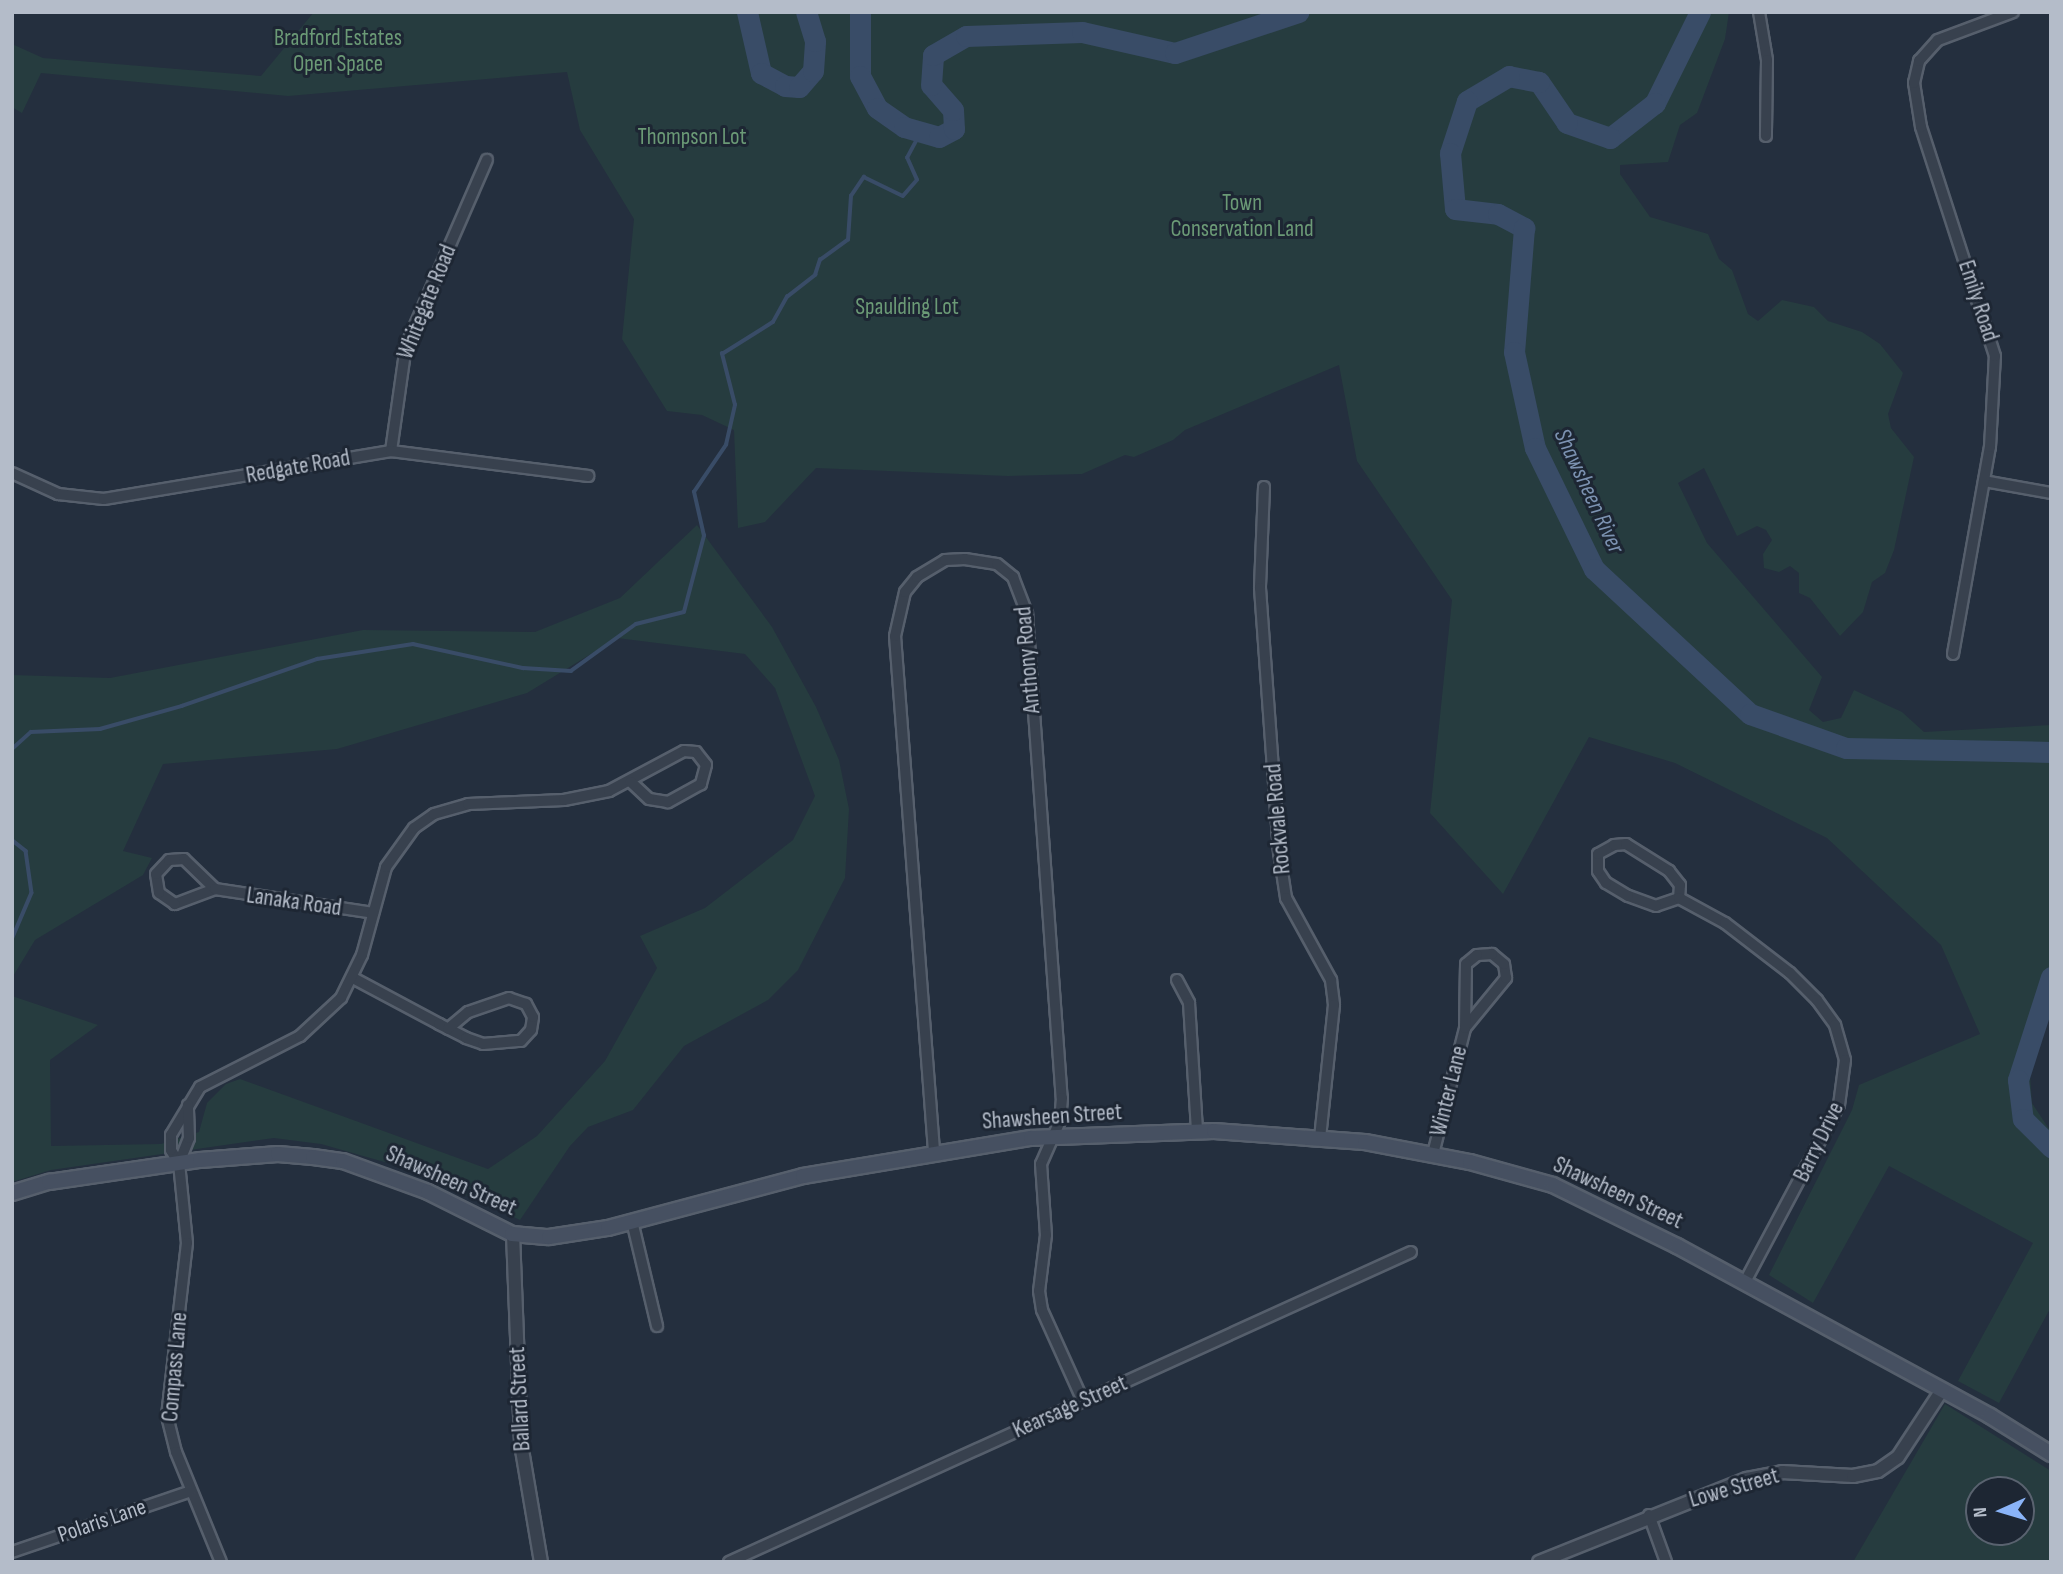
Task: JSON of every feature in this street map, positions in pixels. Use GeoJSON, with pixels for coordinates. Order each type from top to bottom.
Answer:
{"type":"FeatureCollection","features":[{"type":"Feature","properties":{"kind":"main road","name":"Shawsheen Street"},"geometry":{"type":"LineString","coordinates":[[12,1193],[49,1182],[179,1163],[278,1154],[343,1161],[428,1192],[513,1234],[549,1237],[632,1222],[769,1184],[934,1151],[1053,1136],[1197,1131],[1320,1138],[1433,1154],[1553,1185],[1745,1282],[1942,1390],[2051,1454]]}},
{"type":"Feature","properties":{"kind":"street"},"geometry":{"type":"LineString","coordinates":[[1759,12],[1768,84],[1766,136]]}},
{"type":"Feature","properties":{"kind":"street","name":"Emily Road"},"geometry":{"type":"LineString","coordinates":[[1953,654],[1984,481],[1994,408],[1995,356],[1921,127],[1914,83],[1919,61],[1938,40],[2012,12]]}},
{"type":"Feature","properties":{"kind":"street","name":"Whitegate Road"},"geometry":{"type":"LineString","coordinates":[[391,451],[406,346],[487,160]]}},
{"type":"Feature","properties":{"kind":"street","name":"Redgate Road"},"geometry":{"type":"LineString","coordinates":[[12,473],[58,494],[104,499],[391,451],[588,476]]}},
{"type":"Feature","properties":{"kind":"street"},"geometry":{"type":"LineString","coordinates":[[1984,481],[2051,493]]}},
{"type":"Feature","properties":{"kind":"street","name":"Rockvale Road"},"geometry":{"type":"LineString","coordinates":[[1264,487],[1260,588],[1279,852],[1286,898],[1331,980],[1334,1004],[1320,1138]]}},
{"type":"Feature","properties":{"kind":"street","name":"Anthony Road"},"geometry":{"type":"LineString","coordinates":[[934,1151],[895,636],[905,592],[930,566],[946,559],[997,564],[1013,577],[1025,600],[1062,1098],[1053,1136],[1041,1164],[1046,1235],[1039,1291],[1042,1310],[1083,1401]]}},
{"type":"Feature","properties":{"kind":"street","name":"Compass Lane"},"geometry":{"type":"LineString","coordinates":[[221,1562],[191,1491],[167,1416],[187,1243],[179,1163],[170,1140],[177,1119],[208,1080],[310,1030],[335,1007],[353,978],[391,856],[414,828],[434,814],[468,803],[579,798],[631,782],[684,751],[696,752],[706,765],[701,783],[668,802],[644,796],[631,782]]}},
{"type":"Feature","properties":{"kind":"street"},"geometry":{"type":"LineString","coordinates":[[1626,844],[1646,854],[1680,885],[1679,898],[1656,906],[1628,896],[1606,883],[1598,871],[1598,854],[1614,845],[1626,844]]}},
{"type":"Feature","properties":{"kind":"street","name":"Lanaka Road"},"geometry":{"type":"LineString","coordinates":[[215,889],[184,859],[169,860],[156,874],[159,893],[174,904],[215,889],[373,913]]}},
{"type":"Feature","properties":{"kind":"street","name":"Barry Drive"},"geometry":{"type":"LineString","coordinates":[[1679,898],[1725,923],[1790,973],[1835,1025],[1845,1060],[1839,1105],[1745,1282]]}},
{"type":"Feature","properties":{"kind":"street","name":"Winter Lane"},"geometry":{"type":"LineString","coordinates":[[1433,1154],[1465,1028],[1464,971],[1477,955],[1492,954],[1506,971],[1504,985],[1465,1028]]}},
{"type":"Feature","properties":{"kind":"street"},"geometry":{"type":"LineString","coordinates":[[353,978],[448,1029],[473,1042],[502,1045],[525,1038],[533,1017],[526,1004],[509,998],[468,1012],[448,1029]]}},
{"type":"Feature","properties":{"kind":"street"},"geometry":{"type":"LineString","coordinates":[[1177,980],[1189,1003],[1197,1131]]}},
{"type":"Feature","properties":{"kind":"street"},"geometry":{"type":"LineString","coordinates":[[179,1163],[189,1138],[188,1105]]}},
{"type":"Feature","properties":{"kind":"street"},"geometry":{"type":"LineString","coordinates":[[632,1222],[657,1326]]}},
{"type":"Feature","properties":{"kind":"street","name":"Ballard Street"},"geometry":{"type":"LineString","coordinates":[[513,1234],[521,1444],[541,1562]]}},
{"type":"Feature","properties":{"kind":"street","name":"Kearsage Street"},"geometry":{"type":"LineString","coordinates":[[729,1562],[1411,1252]]}},
{"type":"Feature","properties":{"kind":"street","name":"Lowe Street"},"geometry":{"type":"LineString","coordinates":[[1539,1562],[1728,1485],[1770,1474],[1853,1476],[1878,1471],[1898,1457],[1942,1390]]}},
{"type":"Feature","properties":{"kind":"street","name":"Polaris Lane"},"geometry":{"type":"LineString","coordinates":[[12,1552],[191,1491]]}},
{"type":"Feature","properties":{"kind":"street"},"geometry":{"type":"LineString","coordinates":[[1649,1515],[1666,1562]]}},
{"type":"Feature","properties":{"kind":"green space"},"geometry":{"type":"Polygon","coordinates":[[[314,12],[1729,12],[1725,39],[1697,113],[1680,125],[1668,162],[1620,165],[1620,174],[1650,217],[1708,234],[1719,259],[1732,270],[1748,314],[1758,321],[1782,300],[1814,307],[1828,321],[1862,332],[1880,344],[1903,373],[1888,414],[1891,428],[1914,457],[1894,550],[1885,573],[1872,582],[1863,612],[1840,636],[1810,598],[1799,593],[1799,573],[1790,566],[1779,572],[1764,568],[1763,554],[1772,540],[1766,530],[1757,526],[1737,536],[1704,468],[1678,483],[1707,543],[1822,677],[1809,710],[1823,722],[1841,718],[1854,690],[1902,712],[1924,732],[2051,725],[2051,964],[2028,1046],[2032,1103],[2051,1132],[2051,1307],[1999,1403],[1958,1381],[2033,1243],[1889,1166],[1813,1303],[1769,1275],[1852,1110],[1859,1085],[1980,1034],[1941,945],[1827,838],[1675,763],[1589,737],[1503,894],[1430,813],[1452,600],[1357,461],[1339,365],[1185,430],[1173,440],[1134,457],[1125,455],[1082,474],[1008,476],[816,468],[765,522],[738,528],[734,430],[702,415],[667,411],[622,339],[634,219],[580,130],[567,72],[288,96],[41,73],[22,113],[12,107],[12,44],[43,58],[261,76],[314,12]]]}},
{"type":"Feature","properties":{"kind":"green space"},"geometry":{"type":"Polygon","coordinates":[[[697,525],[772,627],[816,707],[839,760],[849,809],[845,878],[798,970],[768,1000],[684,1046],[633,1110],[588,1127],[570,1146],[520,1220],[402,1167],[321,1144],[274,1138],[51,1170],[12,1182],[12,996],[98,1025],[50,1060],[51,1146],[161,1144],[199,1132],[207,1103],[226,1084],[240,1079],[488,1169],[537,1136],[605,1061],[657,968],[640,936],[705,908],[793,840],[815,796],[775,688],[745,654],[617,638],[527,693],[337,749],[163,764],[123,851],[152,858],[143,875],[35,940],[12,978],[12,675],[110,678],[363,630],[535,632],[620,598],[697,525]]]}},
{"type":"Feature","properties":{"kind":"green space"},"geometry":{"type":"Polygon","coordinates":[[[1945,1404],[2051,1471],[2051,1562],[1853,1562],[1945,1404]]]}},
{"type":"Feature","properties":{"kind":"waterway","name":"Shawsheen River"},"geometry":{"type":"LineString","coordinates":[[747,12],[761,73],[785,86],[799,87],[813,71],[815,41],[806,12]]}},
{"type":"Feature","properties":{"kind":"waterway","name":"Shawsheen River"},"geometry":{"type":"LineString","coordinates":[[860,12],[860,76],[877,108],[904,127],[939,137],[954,129],[953,110],[931,85],[933,55],[966,36],[1082,32],[1175,53],[1298,12]]}},
{"type":"Feature","properties":{"kind":"waterway","name":"Shawsheen River"},"geometry":{"type":"LineString","coordinates":[[1700,12],[1655,103],[1610,138],[1567,123],[1539,82],[1509,76],[1467,101],[1450,153],[1455,209],[1498,214],[1524,228],[1514,352],[1535,448],[1594,569],[1750,714],[1846,748],[2051,752]]}},
{"type":"Feature","properties":{"kind":"waterway"},"geometry":{"type":"LineString","coordinates":[[12,749],[31,732],[100,729],[182,706],[317,659],[413,644],[523,668],[571,671],[636,624],[684,612],[704,536],[694,492],[726,445],[735,405],[722,354],[773,322],[787,297],[815,275],[820,260],[848,240],[851,196],[864,177],[903,196],[917,180],[907,158],[920,134]]}},
{"type":"Feature","properties":{"kind":"waterway"},"geometry":{"type":"LineString","coordinates":[[12,840],[26,851],[32,893],[12,940]]}},
{"type":"Feature","properties":{"kind":"waterway","name":"Shawsheen River"},"geometry":{"type":"LineString","coordinates":[[2051,977],[2018,1080],[2023,1119],[2051,1147]]}},
{"type":"Feature","properties":{"kind":"park label","name":"Bradford Estates Open Space"},"geometry":{"type":"Point","coordinates":[338,51]}},
{"type":"Feature","properties":{"kind":"park label","name":"Thompson Lot"},"geometry":{"type":"Point","coordinates":[692,137]}},
{"type":"Feature","properties":{"kind":"park label","name":"Town Conservation Land"},"geometry":{"type":"Point","coordinates":[1242,216]}},
{"type":"Feature","properties":{"kind":"park label","name":"Spaulding Lot"},"geometry":{"type":"Point","coordinates":[907,307]}}]}
